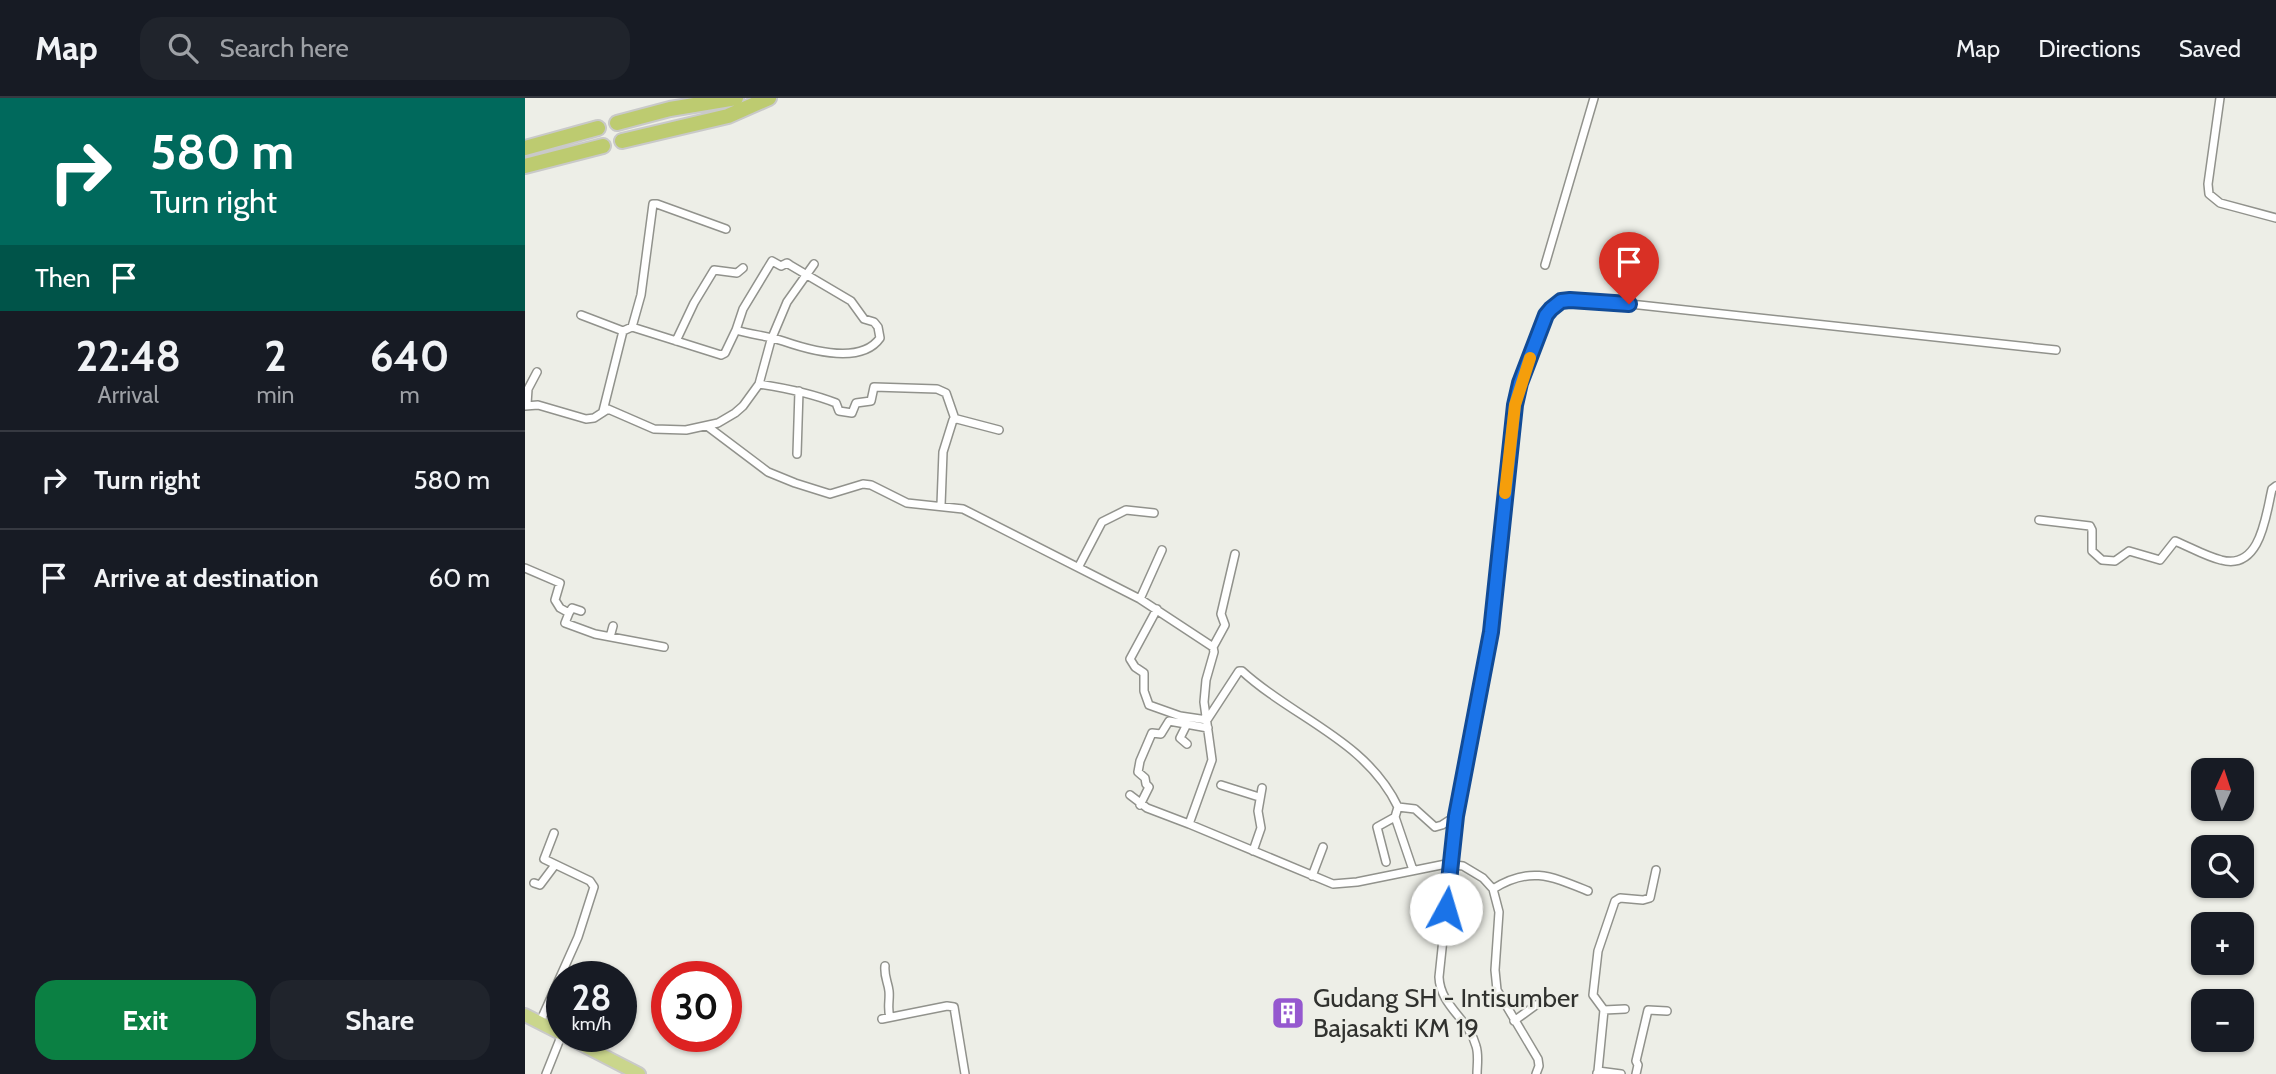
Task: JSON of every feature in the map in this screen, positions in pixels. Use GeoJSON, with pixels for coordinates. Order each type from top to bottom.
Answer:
{"type":"FeatureCollection","features":[{"type":"Feature","properties":{"kind":"highway"},"geometry":{"type":"LineString","coordinates":[[618,123],[670,109],[736,98]]}},
{"type":"Feature","properties":{"kind":"highway"},"geometry":{"type":"LineString","coordinates":[[622,141],[728,116],[769,98]]}},
{"type":"Feature","properties":{"kind":"highway"},"geometry":{"type":"LineString","coordinates":[[525,148],[598,128]]}},
{"type":"Feature","properties":{"kind":"highway"},"geometry":{"type":"LineString","coordinates":[[525,166],[603,146]]}},
{"type":"Feature","properties":{"kind":"highway"},"geometry":{"type":"LineString","coordinates":[[525,1015],[546,1025]]}},
{"type":"Feature","properties":{"kind":"highway"},"geometry":{"type":"LineString","coordinates":[[596,1052],[639,1074]]}},
{"type":"Feature","properties":{"kind":"street"},"geometry":{"type":"LineString","coordinates":[[1545,265],[1594,98]]}},
{"type":"Feature","properties":{"kind":"street"},"geometry":{"type":"LineString","coordinates":[[2220,98],[2209,194],[2220,203],[2276,218]]}},
{"type":"Feature","properties":{"kind":"street"},"geometry":{"type":"LineString","coordinates":[[632,327],[643,283],[653,204],[726,229]]}},
{"type":"Feature","properties":{"kind":"street"},"geometry":{"type":"LineString","coordinates":[[581,315],[623,331],[632,327],[721,355],[726,353],[743,309],[772,261],[781,266],[787,263],[851,301],[864,318],[879,327],[879,340],[863,352],[840,352],[805,349],[736,330]]}},
{"type":"Feature","properties":{"kind":"street"},"geometry":{"type":"LineString","coordinates":[[537,372],[528,389],[526,405],[538,405],[586,419],[594,418],[608,409],[654,429],[686,430],[707,426],[735,413],[759,384],[771,340],[787,302],[814,264]]}},
{"type":"Feature","properties":{"kind":"street"},"geometry":{"type":"LineString","coordinates":[[676,341],[714,270],[737,273],[743,268]]}},
{"type":"Feature","properties":{"kind":"street"},"geometry":{"type":"LineString","coordinates":[[1477,1074],[1477,1048],[1472,1035],[1449,1005],[1440,988],[1451,864],[1456,816],[1491,632],[1515,405],[1520,383],[1546,315],[1561,301],[1584,299],[2056,350]]}},
{"type":"Feature","properties":{"kind":"street"},"geometry":{"type":"LineString","coordinates":[[603,411],[623,331]]}},
{"type":"Feature","properties":{"kind":"street"},"geometry":{"type":"LineString","coordinates":[[759,384],[799,391],[836,403],[839,411],[852,412],[856,403],[871,401],[874,387],[937,389],[946,393],[955,419],[943,452],[941,505]]}},
{"type":"Feature","properties":{"kind":"street"},"geometry":{"type":"LineString","coordinates":[[797,454],[799,391]]}},
{"type":"Feature","properties":{"kind":"street"},"geometry":{"type":"LineString","coordinates":[[955,419],[999,430]]}},
{"type":"Feature","properties":{"kind":"street"},"geometry":{"type":"LineString","coordinates":[[707,426],[768,472],[795,483],[830,494],[863,484],[871,485],[908,503],[963,509],[1140,599],[1213,647]]}},
{"type":"Feature","properties":{"kind":"street"},"geometry":{"type":"LineString","coordinates":[[2039,520],[2089,526],[2092,530],[2092,551],[2102,559],[2115,561],[2129,551],[2161,560],[2175,541],[2229,561],[2246,556],[2254,549],[2272,489],[2276,486]]}},
{"type":"Feature","properties":{"kind":"street"},"geometry":{"type":"LineString","coordinates":[[1079,566],[1102,522],[1126,510],[1154,513]]}},
{"type":"Feature","properties":{"kind":"street"},"geometry":{"type":"LineString","coordinates":[[1140,599],[1162,550]]}},
{"type":"Feature","properties":{"kind":"street"},"geometry":{"type":"LineString","coordinates":[[1189,824],[1212,760],[1204,695],[1213,647],[1225,626],[1221,614],[1235,554]]}},
{"type":"Feature","properties":{"kind":"street"},"geometry":{"type":"LineString","coordinates":[[525,568],[560,583],[556,603],[569,613]]}},
{"type":"Feature","properties":{"kind":"street"},"geometry":{"type":"LineString","coordinates":[[581,611],[572,608],[565,623],[610,637],[664,647]]}},
{"type":"Feature","properties":{"kind":"street"},"geometry":{"type":"LineString","coordinates":[[1157,609],[1130,659],[1132,664],[1144,673],[1146,699],[1154,708],[1207,724]]}},
{"type":"Feature","properties":{"kind":"street"},"geometry":{"type":"LineString","coordinates":[[610,637],[613,626]]}},
{"type":"Feature","properties":{"kind":"street"},"geometry":{"type":"LineString","coordinates":[[1207,724],[1239,671],[1242,671],[1351,748],[1371,765],[1398,807],[1395,817],[1413,870]]}},
{"type":"Feature","properties":{"kind":"street"},"geometry":{"type":"LineString","coordinates":[[1140,805],[1149,786],[1138,772],[1151,734],[1161,734],[1169,721],[1207,724]]}},
{"type":"Feature","properties":{"kind":"street"},"geometry":{"type":"LineString","coordinates":[[1187,724],[1180,738],[1187,744]]}},
{"type":"Feature","properties":{"kind":"street"},"geometry":{"type":"LineString","coordinates":[[1221,785],[1261,793],[1258,811],[1261,828],[1253,851]]}},
{"type":"Feature","properties":{"kind":"street"},"geometry":{"type":"LineString","coordinates":[[1130,795],[1140,805],[1332,884],[1346,884],[1431,865],[1451,864],[1475,872],[1493,889],[1499,912],[1496,985],[1539,1063],[1536,1074]]}},
{"type":"Feature","properties":{"kind":"street"},"geometry":{"type":"LineString","coordinates":[[1398,807],[1418,811],[1435,827],[1456,816]]}},
{"type":"Feature","properties":{"kind":"street"},"geometry":{"type":"LineString","coordinates":[[1386,862],[1378,826],[1395,817]]}},
{"type":"Feature","properties":{"kind":"street"},"geometry":{"type":"LineString","coordinates":[[1366,831],[1378,830]]}},
{"type":"Feature","properties":{"kind":"street"},"geometry":{"type":"LineString","coordinates":[[540,1022],[578,937],[594,887],[590,881],[544,858],[554,833]]}},
{"type":"Feature","properties":{"kind":"street"},"geometry":{"type":"LineString","coordinates":[[1312,876],[1323,847]]}},
{"type":"Feature","properties":{"kind":"street"},"geometry":{"type":"LineString","coordinates":[[534,883],[540,885],[555,865]]}},
{"type":"Feature","properties":{"kind":"street"},"geometry":{"type":"LineString","coordinates":[[1621,1074],[1598,1072],[1604,1010],[1593,995],[1598,951],[1615,901],[1620,898],[1650,898],[1656,870]]}},
{"type":"Feature","properties":{"kind":"street"},"geometry":{"type":"LineString","coordinates":[[1493,889],[1513,878],[1545,875],[1588,891]]}},
{"type":"Feature","properties":{"kind":"street"},"geometry":{"type":"LineString","coordinates":[[885,967],[884,978],[889,990],[886,1018],[947,1006],[954,1007],[965,1074]]}},
{"type":"Feature","properties":{"kind":"street"},"geometry":{"type":"LineString","coordinates":[[1514,1021],[1536,1005]]}},
{"type":"Feature","properties":{"kind":"street"},"geometry":{"type":"LineString","coordinates":[[1604,1010],[1625,1009]]}},
{"type":"Feature","properties":{"kind":"street"},"geometry":{"type":"LineString","coordinates":[[1636,1074],[1636,1061],[1648,1010],[1667,1011]]}},
{"type":"Feature","properties":{"kind":"street"},"geometry":{"type":"LineString","coordinates":[[546,1074],[556,1052]]}},
{"type":"Feature","properties":{"kind":"slow traffic"},"geometry":{"type":"LineString","coordinates":[[1505,493],[1515,405],[1530,358]]}},
{"type":"Feature","properties":{"kind":"place","name":"Gudang SH - Intisumber Bajasakti KM 19"},"geometry":{"type":"Point","coordinates":[1288,1013]}},
{"type":"Feature","properties":{"kind":"route"},"geometry":{"type":"LineString","coordinates":[[1446,909],[1456,816],[1491,632],[1515,405],[1520,383],[1546,315],[1561,301],[1584,299],[1629,304]]}}]}
